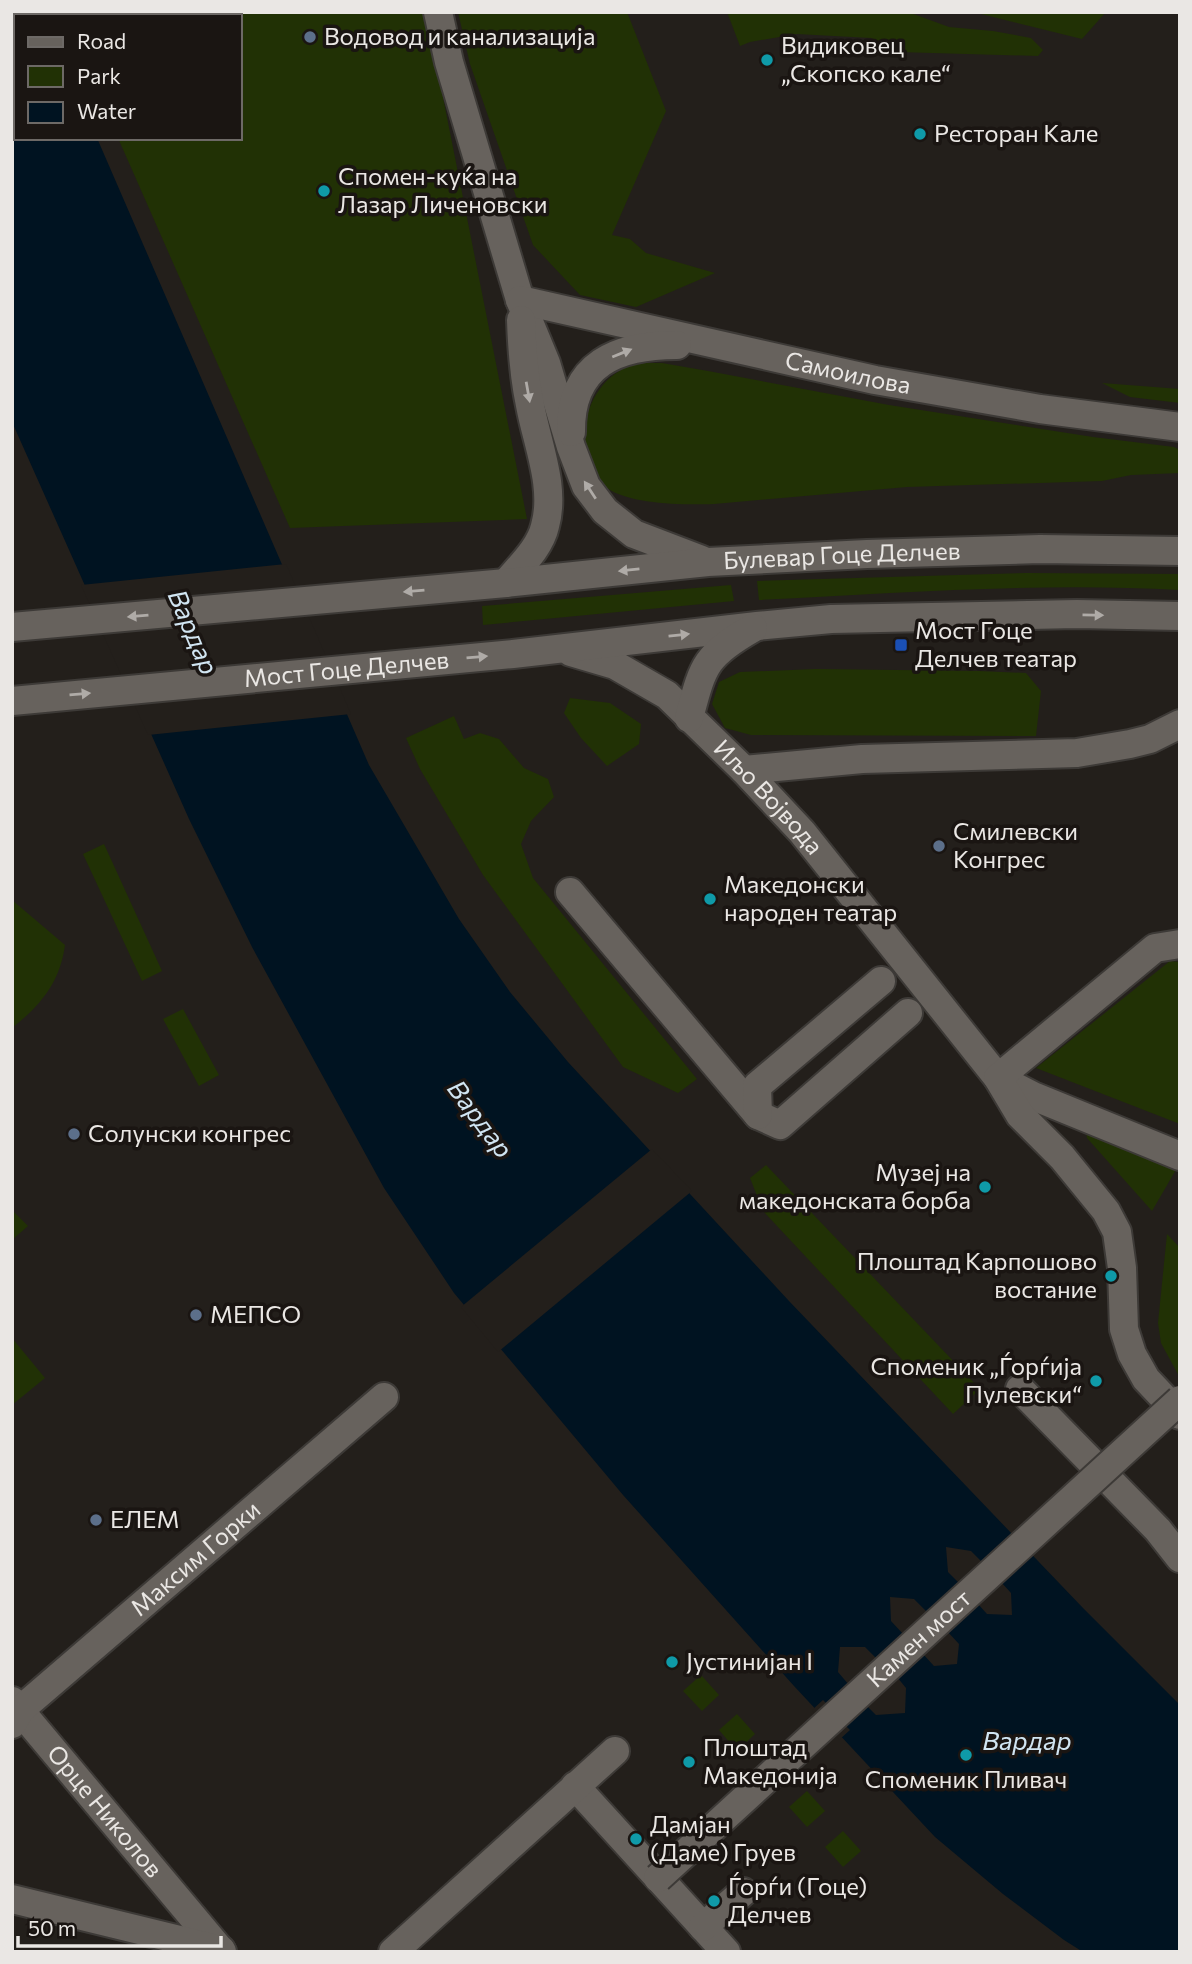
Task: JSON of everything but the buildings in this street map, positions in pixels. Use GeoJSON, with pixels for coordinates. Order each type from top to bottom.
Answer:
{"type":"FeatureCollection","features":[{"type":"Feature","properties":{"kind":"street"},"geometry":{"type":"LineString","coordinates":[[438,12],[449,62],[520,300],[546,363],[571,447],[586,486],[606,511],[634,534],[708,562]]}},
{"type":"Feature","properties":{"kind":"street"},"geometry":{"type":"LineString","coordinates":[[12,627],[506,583],[539,543],[549,506],[547,480],[523,367],[520,300]]}},
{"type":"Feature","properties":{"kind":"street","name":"Самоилова"},"geometry":{"type":"LineString","coordinates":[[520,300],[875,380],[1040,408],[1180,427]]}},
{"type":"Feature","properties":{"kind":"street"},"geometry":{"type":"LineString","coordinates":[[571,447],[570,421],[575,397],[582,381],[597,365],[639,347],[729,347]]}},
{"type":"Feature","properties":{"kind":"street","name":"Булевар Гоце Делчев"},"geometry":{"type":"LineString","coordinates":[[506,583],[708,562],[867,554],[1040,550],[1180,551]]}},
{"type":"Feature","properties":{"kind":"street"},"geometry":{"type":"LineString","coordinates":[[558,648],[831,619],[1077,614],[1180,615]]}},
{"type":"Feature","properties":{"kind":"street"},"geometry":{"type":"LineString","coordinates":[[690,718],[702,673],[711,657],[757,626]]}},
{"type":"Feature","properties":{"kind":"street","name":"Мост Гоце Делчев"},"geometry":{"type":"LineString","coordinates":[[12,701],[558,648]]}},
{"type":"Feature","properties":{"kind":"street","name":"Иљо Војвода"},"geometry":{"type":"LineString","coordinates":[[558,648],[615,665],[667,695],[744,770],[802,832],[998,1078],[1020,1115],[1062,1157],[1106,1211],[1117,1232],[1122,1268],[1124,1329],[1132,1354],[1146,1379],[1180,1415]]}},
{"type":"Feature","properties":{"kind":"street"},"geometry":{"type":"LineString","coordinates":[[744,770],[862,759],[1077,753],[1150,739],[1180,724]]}},
{"type":"Feature","properties":{"kind":"street"},"geometry":{"type":"LineString","coordinates":[[569,892],[758,1115],[780,1125],[908,1013]]}},
{"type":"Feature","properties":{"kind":"street"},"geometry":{"type":"LineString","coordinates":[[998,1078],[1155,948],[1180,944]]}},
{"type":"Feature","properties":{"kind":"street"},"geometry":{"type":"LineString","coordinates":[[758,1115],[757,1086],[881,981]]}},
{"type":"Feature","properties":{"kind":"street","name":"Иљо Војвода"},"geometry":{"type":"LineString","coordinates":[[998,1078],[1033,1096],[1180,1156]]}},
{"type":"Feature","properties":{"kind":"street"},"geometry":{"type":"LineString","coordinates":[[1020,1389],[1158,1530],[1180,1558]]}},
{"type":"Feature","properties":{"kind":"street","name":"Максим Горки"},"geometry":{"type":"LineString","coordinates":[[15,1712],[384,1396]]}},
{"type":"Feature","properties":{"kind":"street","name":"Камен мост"},"geometry":{"type":"LineString","coordinates":[[657,1878],[1180,1400]]}},
{"type":"Feature","properties":{"kind":"street","name":"Орце Николов"},"geometry":{"type":"LineString","coordinates":[[15,1712],[221,1951]]}},
{"type":"Feature","properties":{"kind":"street"},"geometry":{"type":"LineString","coordinates":[[393,1952],[615,1751]]}},
{"type":"Feature","properties":{"kind":"street"},"geometry":{"type":"LineString","coordinates":[[575,1786],[726,1952]]}},
{"type":"Feature","properties":{"kind":"street"},"geometry":{"type":"LineString","coordinates":[[703,1927],[743,1892]]}},
{"type":"Feature","properties":{"kind":"street"},"geometry":{"type":"LineString","coordinates":[[12,1899],[221,1951]]}},
{"type":"Feature","properties":{"kind":"green space"},"geometry":{"type":"Polygon","coordinates":[[[426,12],[527,519],[290,528],[119,140],[242,140],[242,14],[64,14],[426,12]]]}},
{"type":"Feature","properties":{"kind":"green space"},"geometry":{"type":"Polygon","coordinates":[[[458,12],[627,12],[666,111],[612,235],[630,239],[646,253],[715,273],[636,307],[580,295],[533,245],[470,64],[458,12]]]}},
{"type":"Feature","properties":{"kind":"green space"},"geometry":{"type":"Polygon","coordinates":[[[727,12],[908,12],[949,27],[1031,38],[1043,50],[1038,56],[898,52],[871,38],[797,34],[740,46],[727,12]]]}},
{"type":"Feature","properties":{"kind":"green space"},"geometry":{"type":"Polygon","coordinates":[[[973,12],[1106,12],[1082,39],[973,12]]]}},
{"type":"Feature","properties":{"kind":"green space"},"geometry":{"type":"Polygon","coordinates":[[[662,363],[889,405],[1174,447],[1180,450],[1180,473],[1131,475],[1102,481],[907,487],[714,504],[644,501],[617,494],[601,483],[589,461],[585,433],[591,405],[606,381],[630,366],[662,363]]]}},
{"type":"Feature","properties":{"kind":"green space"},"geometry":{"type":"Polygon","coordinates":[[[1102,383],[1180,389],[1180,403],[1130,397],[1102,383]]]}},
{"type":"Feature","properties":{"kind":"green space"},"geometry":{"type":"Polygon","coordinates":[[[1027,573],[1180,574],[1180,590],[1022,588],[759,600],[757,581],[1027,573]]]}},
{"type":"Feature","properties":{"kind":"green space"},"geometry":{"type":"Polygon","coordinates":[[[731,585],[734,601],[483,625],[482,606],[731,585]]]}},
{"type":"Feature","properties":{"kind":"green space"},"geometry":{"type":"Polygon","coordinates":[[[816,669],[1026,673],[1041,691],[1036,736],[751,735],[725,728],[712,704],[719,682],[740,672],[816,669]]]}},
{"type":"Feature","properties":{"kind":"green space"},"geometry":{"type":"Polygon","coordinates":[[[570,698],[610,703],[641,724],[639,744],[607,766],[581,738],[564,713],[570,698]]]}},
{"type":"Feature","properties":{"kind":"green space"},"geometry":{"type":"Polygon","coordinates":[[[454,716],[464,739],[480,733],[499,739],[524,768],[548,779],[554,797],[531,821],[521,844],[533,878],[697,1079],[678,1093],[623,1067],[483,875],[420,769],[406,738],[454,716]]]}},
{"type":"Feature","properties":{"kind":"green space"},"geometry":{"type":"Polygon","coordinates":[[[104,844],[162,971],[142,981],[83,854],[104,844]]]}},
{"type":"Feature","properties":{"kind":"green space"},"geometry":{"type":"Polygon","coordinates":[[[12,900],[65,945],[59,970],[48,992],[32,1011],[12,1028],[12,900]]]}},
{"type":"Feature","properties":{"kind":"green space"},"geometry":{"type":"Polygon","coordinates":[[[1170,961],[1180,962],[1180,1124],[1036,1068],[1170,961]]]}},
{"type":"Feature","properties":{"kind":"green space"},"geometry":{"type":"Polygon","coordinates":[[[183,1009],[219,1075],[199,1086],[163,1019],[183,1009]]]}},
{"type":"Feature","properties":{"kind":"green space"},"geometry":{"type":"Polygon","coordinates":[[[1086,1132],[1177,1168],[1152,1211],[1087,1138],[1086,1132]]]}},
{"type":"Feature","properties":{"kind":"green space"},"geometry":{"type":"Polygon","coordinates":[[[766,1165],[980,1389],[953,1414],[763,1211],[750,1178],[766,1165]]]}},
{"type":"Feature","properties":{"kind":"green space"},"geometry":{"type":"Polygon","coordinates":[[[12,1210],[28,1226],[12,1240],[12,1210]]]}},
{"type":"Feature","properties":{"kind":"green space"},"geometry":{"type":"Polygon","coordinates":[[[1167,1234],[1180,1248],[1180,1378],[1161,1343],[1158,1323],[1167,1234]]]}},
{"type":"Feature","properties":{"kind":"green space"},"geometry":{"type":"Polygon","coordinates":[[[12,1338],[45,1378],[12,1405],[12,1338]]]}},
{"type":"Feature","properties":{"kind":"green space"},"geometry":{"type":"Polygon","coordinates":[[[701,1675],[719,1695],[702,1711],[683,1691],[701,1675]]]}},
{"type":"Feature","properties":{"kind":"green space"},"geometry":{"type":"Polygon","coordinates":[[[737,1714],[755,1734],[737,1751],[719,1730],[737,1714]]]}},
{"type":"Feature","properties":{"kind":"green space"},"geometry":{"type":"Polygon","coordinates":[[[807,1791],[825,1811],[807,1827],[789,1807],[807,1791]]]}},
{"type":"Feature","properties":{"kind":"green space"},"geometry":{"type":"Polygon","coordinates":[[[843,1831],[861,1851],[843,1867],[825,1847],[843,1831]]]}},
{"type":"Feature","properties":{"kind":"water","name":"Вардар"},"geometry":{"type":"Polygon","coordinates":[[[12,12],[40,12],[14,14],[14,140],[98,140],[369,765],[459,919],[510,992],[568,1062],[789,1301],[1083,1608],[1180,1705],[1180,1952],[1083,1952],[1003,1894],[935,1837],[794,1686],[623,1495],[454,1293],[384,1188],[252,947],[189,819],[12,422],[12,12]]]}},
{"type":"Feature","properties":{"kind":"pier"},"geometry":{"type":"Polygon","coordinates":[[[286,564],[351,714],[148,735],[81,585],[286,564]]]}},
{"type":"Feature","properties":{"kind":"pier"},"geometry":{"type":"Polygon","coordinates":[[[652,1149],[692,1191],[498,1352],[461,1307],[652,1149]]]}},
{"type":"Feature","properties":{"kind":"pier"},"geometry":{"type":"Polygon","coordinates":[[[1016,1532],[1035,1552],[1001,1582],[1011,1593],[1012,1615],[987,1614],[978,1604],[947,1631],[959,1644],[957,1664],[934,1666],[923,1654],[897,1677],[906,1688],[905,1713],[876,1715],[866,1705],[845,1725],[850,1730],[839,1740],[812,1710],[823,1700],[828,1705],[849,1685],[838,1672],[840,1647],[865,1647],[877,1659],[904,1635],[891,1621],[890,1597],[914,1599],[928,1613],[960,1584],[948,1572],[946,1547],[971,1551],[983,1563],[1016,1532]]]}},
{"type":"Feature","properties":{"kind":"place","name":"Водовод и канализација"},"geometry":{"type":"Point","coordinates":[310,37]}},
{"type":"Feature","properties":{"kind":"place","name":"Видиковец „Скопско кале“"},"geometry":{"type":"Point","coordinates":[767,60]}},
{"type":"Feature","properties":{"kind":"place","name":"Ресторан Кале"},"geometry":{"type":"Point","coordinates":[920,134]}},
{"type":"Feature","properties":{"kind":"place","name":"Спомен-куќа на Лазар Личеновски"},"geometry":{"type":"Point","coordinates":[324,191]}},
{"type":"Feature","properties":{"kind":"place","name":"Мост Гоце Делчев театар"},"geometry":{"type":"Point","coordinates":[901,645]}},
{"type":"Feature","properties":{"kind":"place","name":"Смилевски Конгрес"},"geometry":{"type":"Point","coordinates":[939,846]}},
{"type":"Feature","properties":{"kind":"place","name":"Македонски народен театар"},"geometry":{"type":"Point","coordinates":[710,899]}},
{"type":"Feature","properties":{"kind":"place","name":"Солунски конгрес"},"geometry":{"type":"Point","coordinates":[74,1134]}},
{"type":"Feature","properties":{"kind":"place","name":"Музеј на македонската борба"},"geometry":{"type":"Point","coordinates":[985,1187]}},
{"type":"Feature","properties":{"kind":"place","name":"Плоштад Карпошово востание"},"geometry":{"type":"Point","coordinates":[1111,1276]}},
{"type":"Feature","properties":{"kind":"place","name":"МЕПСО"},"geometry":{"type":"Point","coordinates":[196,1315]}},
{"type":"Feature","properties":{"kind":"place","name":"Споменик „Ѓорѓија Пулевски“"},"geometry":{"type":"Point","coordinates":[1096,1381]}},
{"type":"Feature","properties":{"kind":"place","name":"ЕЛЕМ"},"geometry":{"type":"Point","coordinates":[96,1520]}},
{"type":"Feature","properties":{"kind":"place","name":"Јустинијан I"},"geometry":{"type":"Point","coordinates":[672,1662]}},
{"type":"Feature","properties":{"kind":"place","name":"Споменик Пливач"},"geometry":{"type":"Point","coordinates":[966,1755]}},
{"type":"Feature","properties":{"kind":"place","name":"Плоштад Македонија"},"geometry":{"type":"Point","coordinates":[689,1762]}},
{"type":"Feature","properties":{"kind":"place","name":"Дамјан (Даме) Груев"},"geometry":{"type":"Point","coordinates":[636,1839]}},
{"type":"Feature","properties":{"kind":"place","name":"Ѓорѓи (Гоце) Делчев"},"geometry":{"type":"Point","coordinates":[714,1901]}}]}
